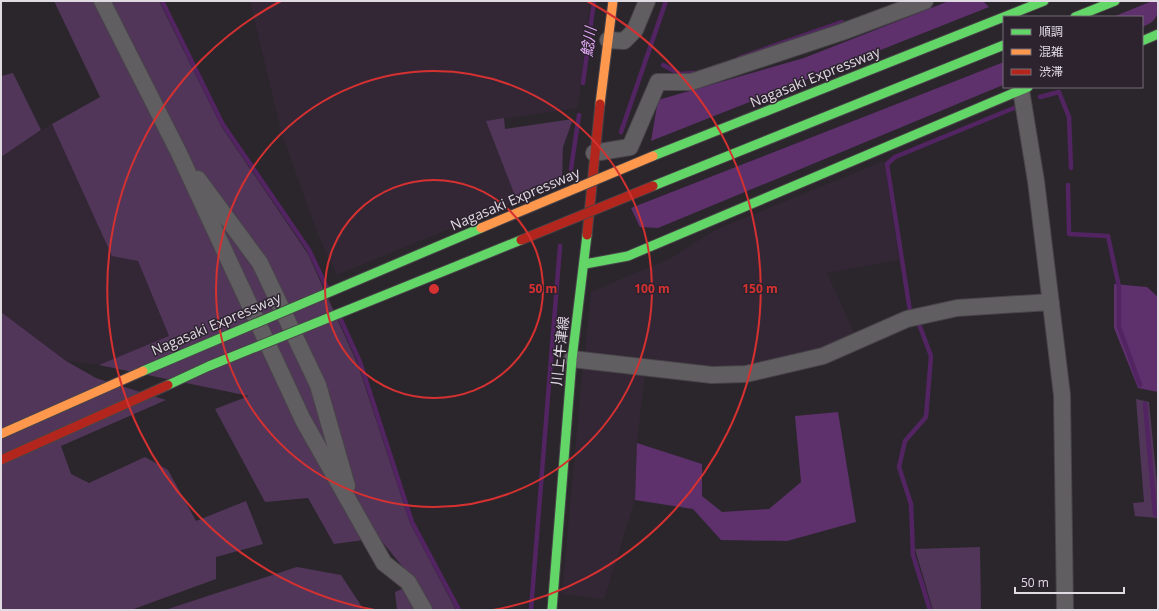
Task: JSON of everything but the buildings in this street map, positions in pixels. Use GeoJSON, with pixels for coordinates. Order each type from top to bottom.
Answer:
{"type":"FeatureCollection","features":[{"type":"Feature","properties":{"kind":"main road","name":"川上牛津線"},"geometry":{"type":"LineString","coordinates":[[552,610],[572,359],[585,264],[594,153],[613,1]]}},
{"type":"Feature","properties":{"kind":"main road","name":"Nagasaki Expressway"},"geometry":{"type":"LineString","coordinates":[[1006,16],[1044,1]]}},
{"type":"Feature","properties":{"kind":"main road"},"geometry":{"type":"LineString","coordinates":[[1078,16],[1115,1]]}},
{"type":"Feature","properties":{"kind":"main road","name":"Nagasaki Expressway"},"geometry":{"type":"LineString","coordinates":[[1,434],[185,352],[653,156],[1003,17]]}},
{"type":"Feature","properties":{"kind":"main road"},"geometry":{"type":"LineString","coordinates":[[1143,40],[1158,34]]}},
{"type":"Feature","properties":{"kind":"main road"},"geometry":{"type":"LineString","coordinates":[[1,460],[209,366],[1003,45]]}},
{"type":"Feature","properties":{"kind":"main road"},"geometry":{"type":"LineString","coordinates":[[585,264],[628,256],[1024,88]]}},
{"type":"Feature","properties":{"kind":"street"},"geometry":{"type":"LineString","coordinates":[[102,1],[178,151],[303,420],[384,563],[408,582],[424,610]]}},
{"type":"Feature","properties":{"kind":"street"},"geometry":{"type":"LineString","coordinates":[[608,40],[624,41],[635,30],[646,1]]}},
{"type":"Feature","properties":{"kind":"street"},"geometry":{"type":"LineString","coordinates":[[594,153],[630,147],[658,82],[691,82],[842,32],[925,1]]}},
{"type":"Feature","properties":{"kind":"street"},"geometry":{"type":"LineString","coordinates":[[1024,88],[1062,395],[1065,610]]}},
{"type":"Feature","properties":{"kind":"street"},"geometry":{"type":"LineString","coordinates":[[178,151],[260,263],[318,384],[354,511]]}},
{"type":"Feature","properties":{"kind":"street"},"geometry":{"type":"LineString","coordinates":[[572,359],[712,375],[746,374],[824,356],[907,319],[957,308],[1051,302]]}},
{"type":"Feature","properties":{"kind":"shaded area"},"geometry":{"type":"Polygon","coordinates":[[[54,1],[159,1],[221,126],[308,254],[358,365],[410,523],[456,610],[397,610],[395,592],[416,583],[379,538],[334,544],[308,498],[265,502],[215,409],[249,396],[99,365],[169,336],[138,261],[112,256],[52,124],[100,97],[54,1]]]}},
{"type":"Feature","properties":{"kind":"shaded area"},"geometry":{"type":"Polygon","coordinates":[[[250,1],[590,1],[578,108],[486,121],[517,201],[337,275],[318,235],[281,131],[250,1]]]}},
{"type":"Feature","properties":{"kind":"shaded area"},"geometry":{"type":"Polygon","coordinates":[[[949,1],[983,1],[989,7],[651,141],[658,100],[804,58],[949,1]]]}},
{"type":"Feature","properties":{"kind":"shaded area"},"geometry":{"type":"Polygon","coordinates":[[[1152,1],[1158,1],[1156,18],[1151,23],[1143,27],[1143,16],[1115,16],[1152,1]]]}},
{"type":"Feature","properties":{"kind":"shaded area"},"geometry":{"type":"Polygon","coordinates":[[[1003,62],[1003,85],[658,228],[640,227],[631,208],[1003,62]]]}},
{"type":"Feature","properties":{"kind":"shaded area"},"geometry":{"type":"Polygon","coordinates":[[[13,73],[41,130],[1,157],[1,76],[13,73]]]}},
{"type":"Feature","properties":{"kind":"shaded area"},"geometry":{"type":"Polygon","coordinates":[[[504,118],[505,129],[573,119],[563,147],[562,181],[517,201],[486,121],[504,118]]]}},
{"type":"Feature","properties":{"kind":"shaded area"},"geometry":{"type":"Polygon","coordinates":[[[52,124],[112,255],[138,261],[169,337],[99,365],[66,361],[1,312],[1,157],[52,124]]]}},
{"type":"Feature","properties":{"kind":"shaded area"},"geometry":{"type":"Polygon","coordinates":[[[884,161],[899,260],[827,273],[856,337],[811,355],[720,371],[585,354],[591,292],[671,258],[715,230],[884,161]]]}},
{"type":"Feature","properties":{"kind":"shaded area"},"geometry":{"type":"Polygon","coordinates":[[[1114,284],[1147,287],[1158,297],[1158,392],[1138,388],[1114,328],[1114,284]]]}},
{"type":"Feature","properties":{"kind":"shaded area"},"geometry":{"type":"Polygon","coordinates":[[[1,312],[66,361],[96,378],[166,400],[61,446],[71,474],[89,483],[145,457],[168,470],[196,521],[246,501],[263,544],[216,557],[216,579],[131,610],[1,610],[1,312]]]}},
{"type":"Feature","properties":{"kind":"shaded area"},"geometry":{"type":"Polygon","coordinates":[[[583,365],[645,372],[637,443],[635,500],[604,599],[562,594],[583,365]]]}},
{"type":"Feature","properties":{"kind":"shaded area"},"geometry":{"type":"Polygon","coordinates":[[[1136,399],[1149,402],[1158,493],[1158,518],[1135,516],[1133,503],[1144,502],[1136,399]]]}},
{"type":"Feature","properties":{"kind":"shaded area"},"geometry":{"type":"Polygon","coordinates":[[[838,412],[856,522],[787,541],[721,540],[693,509],[635,500],[637,443],[702,464],[702,496],[722,512],[769,509],[801,482],[795,416],[838,412]]]}},
{"type":"Feature","properties":{"kind":"shaded area"},"geometry":{"type":"Polygon","coordinates":[[[980,547],[981,610],[933,610],[915,549],[980,547]]]}},
{"type":"Feature","properties":{"kind":"shaded area"},"geometry":{"type":"Polygon","coordinates":[[[297,567],[341,575],[364,610],[165,610],[297,567]]]}},
{"type":"Feature","properties":{"kind":"waterway"},"geometry":{"type":"LineString","coordinates":[[162,1],[222,123],[309,250],[327,288]]}},
{"type":"Feature","properties":{"kind":"waterway","name":"鯰川"},"geometry":{"type":"LineString","coordinates":[[583,83],[594,1]]}},
{"type":"Feature","properties":{"kind":"waterway"},"geometry":{"type":"LineString","coordinates":[[621,132],[666,1]]}},
{"type":"Feature","properties":{"kind":"waterway"},"geometry":{"type":"LineString","coordinates":[[739,58],[842,22]]}},
{"type":"Feature","properties":{"kind":"waterway"},"geometry":{"type":"LineString","coordinates":[[663,65],[680,74],[695,73]]}},
{"type":"Feature","properties":{"kind":"waterway"},"geometry":{"type":"LineString","coordinates":[[1040,97],[1059,92],[1069,117],[1071,168]]}},
{"type":"Feature","properties":{"kind":"waterway"},"geometry":{"type":"LineString","coordinates":[[910,311],[887,164],[895,157],[1014,108]]}},
{"type":"Feature","properties":{"kind":"waterway","name":"鯰川"},"geometry":{"type":"LineString","coordinates":[[571,169],[579,115]]}},
{"type":"Feature","properties":{"kind":"waterway"},"geometry":{"type":"LineString","coordinates":[[1068,185],[1069,234],[1108,236],[1119,287],[1119,327],[1140,385]]}},
{"type":"Feature","properties":{"kind":"waterway"},"geometry":{"type":"LineString","coordinates":[[531,610],[560,246]]}},
{"type":"Feature","properties":{"kind":"waterway"},"geometry":{"type":"LineString","coordinates":[[340,318],[360,362],[412,522],[459,610]]}},
{"type":"Feature","properties":{"kind":"waterway"},"geometry":{"type":"LineString","coordinates":[[919,324],[931,356],[926,417],[905,441],[899,467],[911,504],[913,555],[930,610]]}},
{"type":"Feature","properties":{"kind":"waterway"},"geometry":{"type":"LineString","coordinates":[[1145,404],[1155,514],[1158,515]]}},
{"type":"Feature","properties":{"kind":"traffic: fast"},"geometry":{"type":"LineString","coordinates":[[1006,16],[1044,1]]}},
{"type":"Feature","properties":{"kind":"traffic: fast"},"geometry":{"type":"LineString","coordinates":[[1078,16],[1115,1]]}},
{"type":"Feature","properties":{"kind":"traffic: fast"},"geometry":{"type":"LineString","coordinates":[[653,156],[1003,17]]}},
{"type":"Feature","properties":{"kind":"traffic: fast"},"geometry":{"type":"LineString","coordinates":[[1143,41],[1158,34]]}},
{"type":"Feature","properties":{"kind":"traffic: fast"},"geometry":{"type":"LineString","coordinates":[[653,186],[1003,45]]}},
{"type":"Feature","properties":{"kind":"traffic: fast"},"geometry":{"type":"LineString","coordinates":[[585,264],[628,256],[1026,88]]}},
{"type":"Feature","properties":{"kind":"traffic: fast"},"geometry":{"type":"LineString","coordinates":[[143,371],[481,228]]}},
{"type":"Feature","properties":{"kind":"traffic: fast"},"geometry":{"type":"LineString","coordinates":[[552,610],[572,359],[587,235]]}},
{"type":"Feature","properties":{"kind":"traffic: fast"},"geometry":{"type":"LineString","coordinates":[[168,385],[209,366],[521,240]]}},
{"type":"Feature","properties":{"kind":"traffic: slow"},"geometry":{"type":"LineString","coordinates":[[600,104],[613,1]]}},
{"type":"Feature","properties":{"kind":"traffic: slow"},"geometry":{"type":"LineString","coordinates":[[481,228],[653,156]]}},
{"type":"Feature","properties":{"kind":"traffic: slow"},"geometry":{"type":"LineString","coordinates":[[1,434],[143,371]]}},
{"type":"Feature","properties":{"kind":"traffic: jam"},"geometry":{"type":"LineString","coordinates":[[587,235],[600,104]]}},
{"type":"Feature","properties":{"kind":"traffic: jam"},"geometry":{"type":"LineString","coordinates":[[521,240],[653,186]]}},
{"type":"Feature","properties":{"kind":"traffic: jam"},"geometry":{"type":"LineString","coordinates":[[1,460],[168,385]]}}]}
